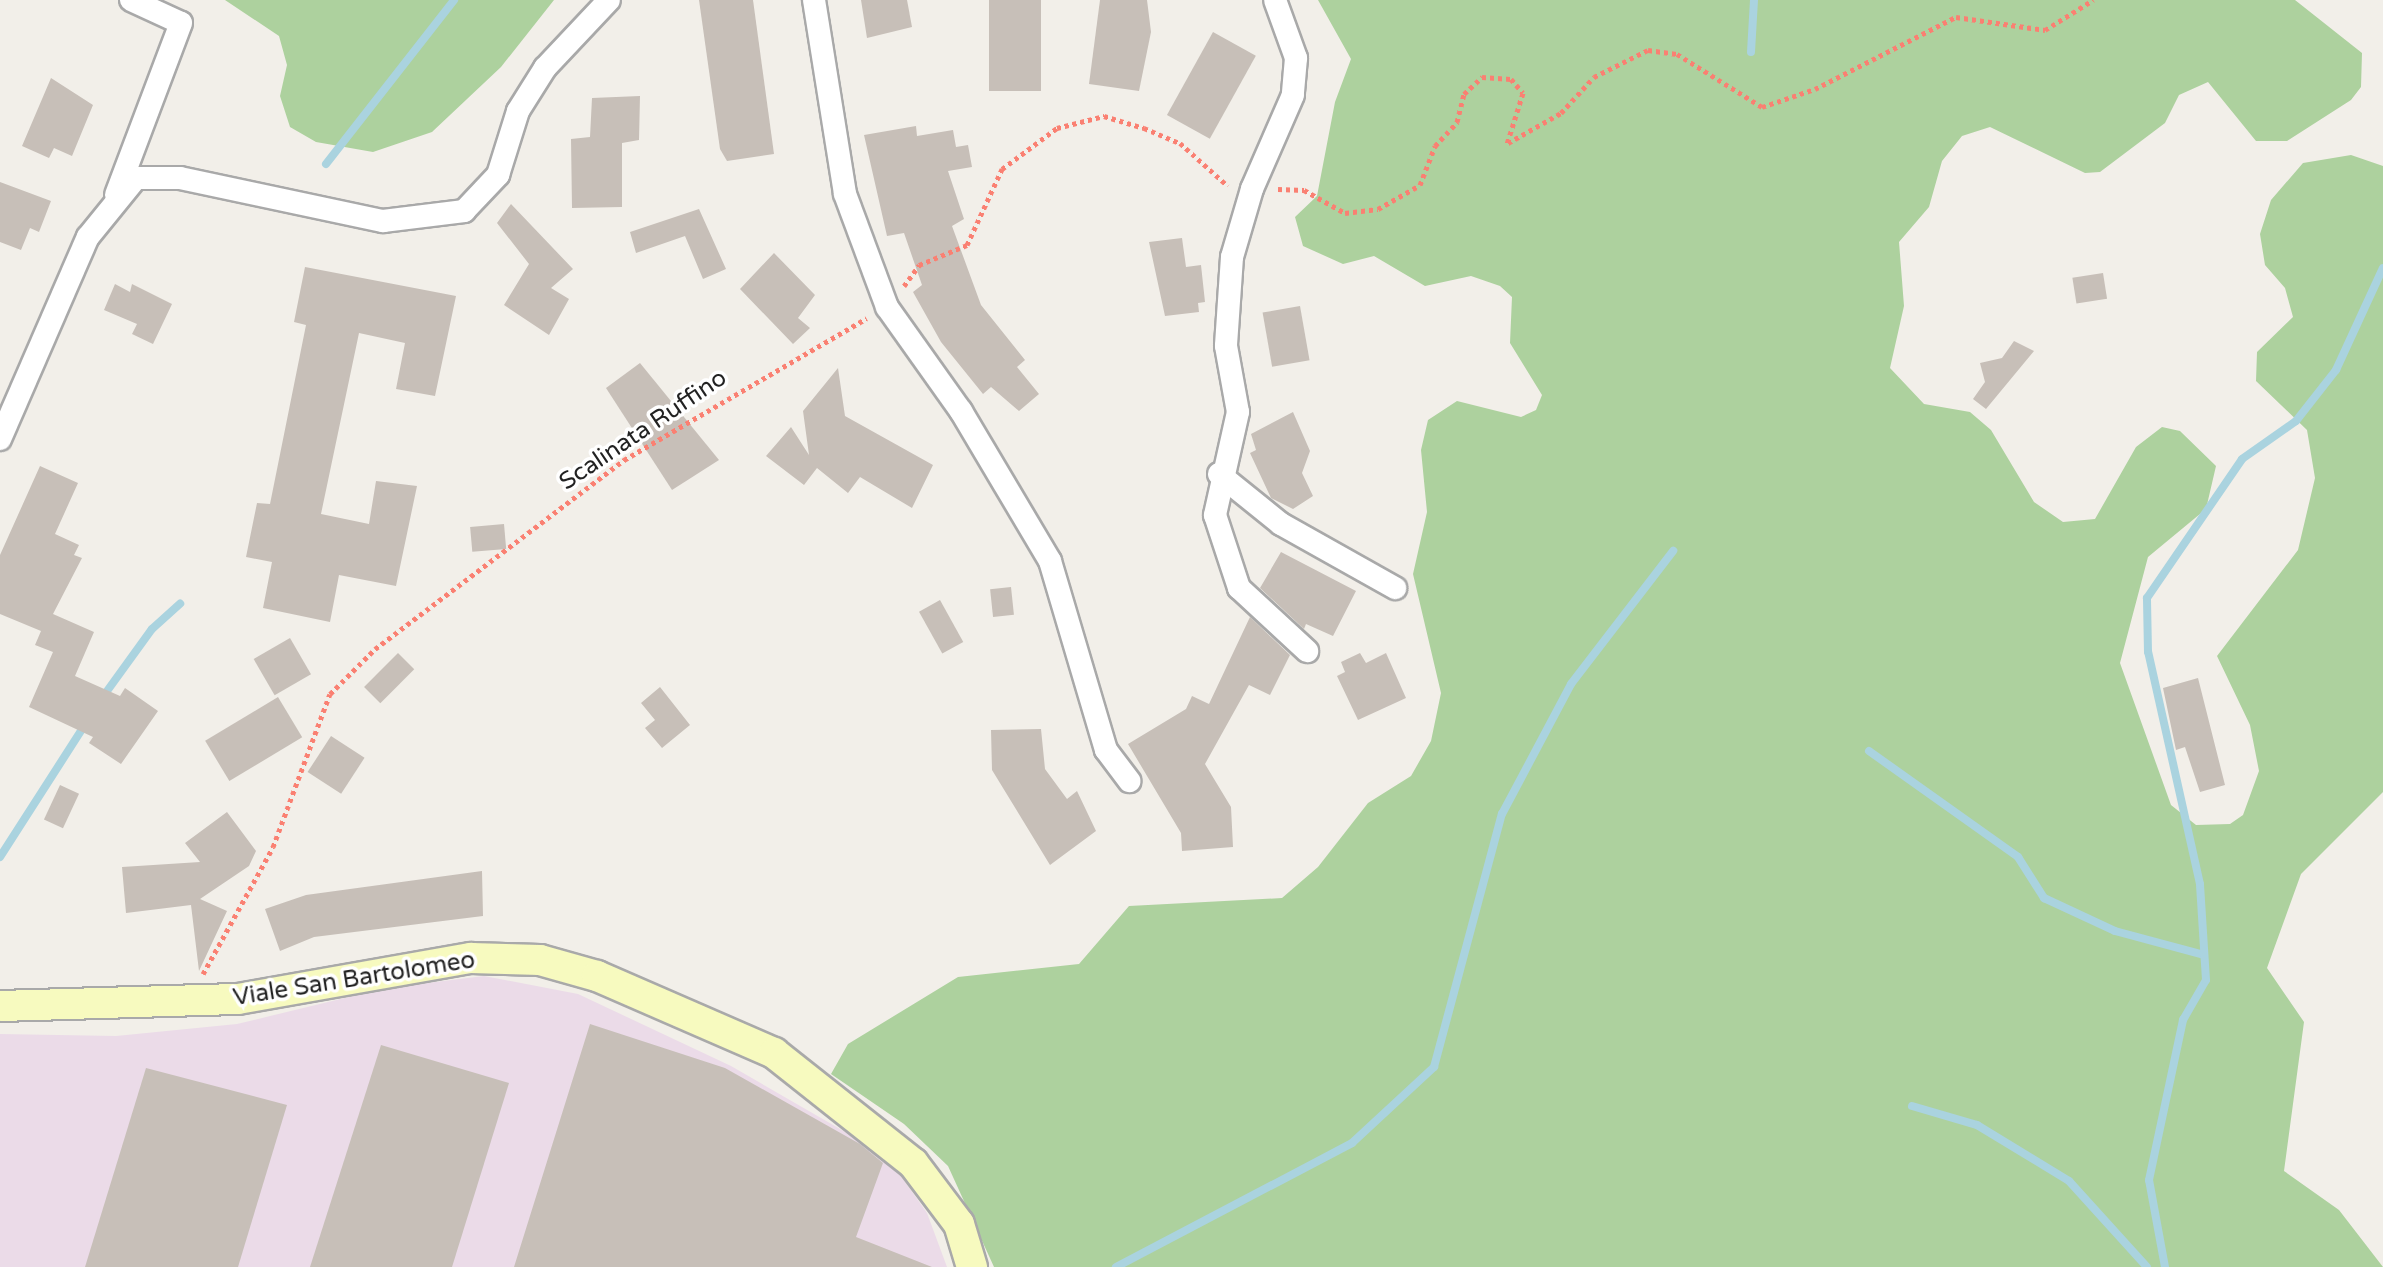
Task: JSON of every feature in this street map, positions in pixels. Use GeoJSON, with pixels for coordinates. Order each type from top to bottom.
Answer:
{"type":"FeatureCollection","features":[{"type":"Feature","properties":{"kind":"main road","name":"Viale San Bartolomeo"},"geometry":{"type":"LineString","coordinates":[[0,1006],[187,1002],[471,958],[540,960],[597,976],[774,1053],[886,1135],[940,1193],[972,1267]]}},
{"type":"Feature","properties":{"kind":"street"},"geometry":{"type":"LineString","coordinates":[[116,196],[181,23],[131,0]]}},
{"type":"Feature","properties":{"kind":"street"},"geometry":{"type":"LineString","coordinates":[[0,439],[88,237],[116,196],[136,178],[180,178],[383,221],[464,211],[498,175],[518,111],[545,68],[609,0]]}},
{"type":"Feature","properties":{"kind":"street"},"geometry":{"type":"LineString","coordinates":[[814,0],[845,194],[887,307],[961,411],[1050,561],[1106,750],[1129,781]]}},
{"type":"Feature","properties":{"kind":"street"},"geometry":{"type":"LineString","coordinates":[[1275,0],[1296,58],[1293,95],[1252,189],[1228,293],[1226,346],[1238,412],[1219,474],[1215,515],[1239,588],[1307,651]]}},
{"type":"Feature","properties":{"kind":"street"},"geometry":{"type":"LineString","coordinates":[[1219,474],[1281,524],[1395,588]]}},
{"type":"Feature","properties":{"kind":"path","name":"Scalinata Ruffino"},"geometry":{"type":"LineString","coordinates":[[187,1002],[273,847],[330,694],[375,649],[624,460],[887,307],[919,265],[967,245],[1002,169],[1057,128],[1104,116],[1180,143],[1225,186],[1304,190],[1345,213],[1378,209],[1420,185],[1435,146],[1457,122],[1464,94],[1482,77],[1511,79],[1523,93],[1507,144],[1561,113],[1594,77],[1648,50],[1677,54],[1762,107],[1815,89],[1956,17],[2045,30],[2093,0]]}},
{"type":"Feature","properties":{"kind":"shaded area"},"geometry":{"type":"Polygon","coordinates":[[[484,976],[578,994],[731,1066],[887,1156],[927,1213],[947,1267],[0,1267],[0,1034],[116,1036],[237,1024],[386,988],[484,976]]]}},
{"type":"Feature","properties":{"kind":"green space"},"geometry":{"type":"Polygon","coordinates":[[[225,0],[554,0],[501,67],[432,132],[373,152],[316,142],[290,127],[280,96],[287,65],[279,36],[225,0]]]}},
{"type":"Feature","properties":{"kind":"green space"},"geometry":{"type":"Polygon","coordinates":[[[1318,0],[2295,0],[2362,53],[2361,87],[2351,100],[2287,141],[2256,141],[2208,82],[2179,95],[2165,123],[2100,172],[2085,173],[1990,127],[1962,136],[1942,161],[1929,207],[1899,242],[1904,306],[1890,368],[1924,404],[1970,412],[1991,430],[2034,502],[2063,522],[2095,519],[2136,447],[2162,427],[2180,431],[2216,466],[2206,509],[2148,557],[2120,663],[2171,805],[2196,825],[2230,824],[2243,815],[2259,771],[2250,725],[2217,656],[2298,550],[2315,478],[2307,430],[2256,381],[2257,352],[2293,317],[2285,288],[2265,265],[2260,234],[2271,200],[2303,163],[2351,155],[2383,166],[2383,792],[2301,874],[2267,968],[2304,1022],[2284,1171],[2339,1210],[2383,1267],[994,1267],[948,1166],[904,1124],[831,1074],[848,1044],[958,977],[1079,964],[1129,906],[1282,898],[1318,867],[1368,803],[1411,776],[1431,741],[1441,693],[1413,574],[1427,512],[1421,450],[1428,420],[1457,401],[1521,417],[1536,410],[1542,395],[1510,343],[1512,297],[1500,286],[1471,276],[1425,286],[1374,256],[1343,264],[1303,246],[1295,217],[1317,196],[1335,102],[1351,59],[1318,0]]]}},
{"type":"Feature","properties":{"kind":"building"},"geometry":{"type":"Polygon","coordinates":[[[699,0],[753,0],[774,154],[727,161],[720,149],[699,0]]]}},
{"type":"Feature","properties":{"kind":"building"},"geometry":{"type":"Polygon","coordinates":[[[861,0],[907,0],[912,27],[867,38],[861,0]]]}},
{"type":"Feature","properties":{"kind":"building"},"geometry":{"type":"Polygon","coordinates":[[[989,0],[1041,0],[1041,91],[989,91],[989,0]]]}},
{"type":"Feature","properties":{"kind":"building"},"geometry":{"type":"Polygon","coordinates":[[[1100,0],[1147,0],[1151,32],[1139,91],[1089,84],[1100,0]]]}},
{"type":"Feature","properties":{"kind":"building"},"geometry":{"type":"Polygon","coordinates":[[[1213,32],[1256,56],[1210,139],[1167,115],[1213,32]]]}},
{"type":"Feature","properties":{"kind":"building"},"geometry":{"type":"Polygon","coordinates":[[[51,78],[93,105],[72,156],[54,148],[49,158],[22,146],[51,78]]]}},
{"type":"Feature","properties":{"kind":"building"},"geometry":{"type":"Polygon","coordinates":[[[640,96],[639,140],[622,143],[622,207],[572,208],[571,139],[590,137],[592,98],[640,96]]]}},
{"type":"Feature","properties":{"kind":"building"},"geometry":{"type":"Polygon","coordinates":[[[916,126],[917,136],[953,130],[956,147],[968,145],[972,167],[948,171],[964,219],[952,226],[981,305],[1025,360],[1017,367],[1039,394],[1019,411],[991,387],[983,394],[941,342],[913,292],[922,285],[904,233],[887,236],[864,135],[916,126]]]}},
{"type":"Feature","properties":{"kind":"building"},"geometry":{"type":"Polygon","coordinates":[[[0,182],[51,201],[39,232],[30,228],[21,250],[0,242],[0,182]]]}},
{"type":"Feature","properties":{"kind":"building"},"geometry":{"type":"Polygon","coordinates":[[[511,204],[573,269],[551,288],[569,299],[549,335],[504,305],[529,264],[497,223],[511,204]]]}},
{"type":"Feature","properties":{"kind":"building"},"geometry":{"type":"Polygon","coordinates":[[[699,209],[726,269],[703,279],[685,236],[636,253],[630,232],[699,209]]]}},
{"type":"Feature","properties":{"kind":"building"},"geometry":{"type":"Polygon","coordinates":[[[1182,238],[1186,267],[1201,265],[1205,302],[1198,303],[1199,312],[1165,316],[1149,242],[1182,238]]]}},
{"type":"Feature","properties":{"kind":"building"},"geometry":{"type":"Polygon","coordinates":[[[774,253],[815,295],[798,318],[810,328],[793,344],[740,289],[774,253]]]}},
{"type":"Feature","properties":{"kind":"building"},"geometry":{"type":"Polygon","coordinates":[[[305,267],[456,296],[435,396],[396,389],[405,343],[359,333],[321,514],[369,524],[376,481],[417,486],[396,586],[339,575],[330,622],[263,608],[272,562],[246,557],[257,503],[270,504],[306,325],[294,322],[305,267]]]}},
{"type":"Feature","properties":{"kind":"building"},"geometry":{"type":"Polygon","coordinates":[[[2103,273],[2107,299],[2076,304],[2072,278],[2103,273]]]}},
{"type":"Feature","properties":{"kind":"building"},"geometry":{"type":"Polygon","coordinates":[[[115,284],[130,292],[132,284],[172,304],[153,344],[132,334],[137,324],[104,310],[115,284]]]}},
{"type":"Feature","properties":{"kind":"building"},"geometry":{"type":"Polygon","coordinates":[[[1300,306],[1310,360],[1272,367],[1263,313],[1300,306]]]}},
{"type":"Feature","properties":{"kind":"building"},"geometry":{"type":"Polygon","coordinates":[[[2014,341],[2034,351],[1986,409],[1973,399],[1985,382],[1980,363],[2002,358],[2014,341]]]}},
{"type":"Feature","properties":{"kind":"building"},"geometry":{"type":"Polygon","coordinates":[[[640,363],[719,460],[672,490],[606,388],[640,363]]]}},
{"type":"Feature","properties":{"kind":"building"},"geometry":{"type":"Polygon","coordinates":[[[838,368],[845,416],[933,465],[912,508],[860,477],[848,493],[817,468],[804,485],[766,456],[791,427],[809,455],[803,411],[838,368]]]}},
{"type":"Feature","properties":{"kind":"building"},"geometry":{"type":"Polygon","coordinates":[[[1293,412],[1310,451],[1302,473],[1313,496],[1293,509],[1271,498],[1250,453],[1256,450],[1251,434],[1293,412]]]}},
{"type":"Feature","properties":{"kind":"building"},"geometry":{"type":"Polygon","coordinates":[[[40,466],[78,483],[55,534],[79,545],[74,555],[82,558],[53,614],[94,632],[75,676],[120,696],[125,688],[158,711],[121,764],[89,743],[93,737],[29,707],[53,652],[35,645],[41,631],[0,614],[0,555],[40,466]]]}},
{"type":"Feature","properties":{"kind":"building"},"geometry":{"type":"Polygon","coordinates":[[[504,524],[506,549],[472,552],[470,527],[504,524]]]}},
{"type":"Feature","properties":{"kind":"building"},"geometry":{"type":"Polygon","coordinates":[[[1281,552],[1356,591],[1333,636],[1306,624],[1304,629],[1260,588],[1281,552]]]}},
{"type":"Feature","properties":{"kind":"building"},"geometry":{"type":"Polygon","coordinates":[[[1011,587],[1014,615],[993,617],[990,589],[1011,587]]]}},
{"type":"Feature","properties":{"kind":"building"},"geometry":{"type":"Polygon","coordinates":[[[940,600],[963,642],[942,654],[919,612],[940,600]]]}},
{"type":"Feature","properties":{"kind":"building"},"geometry":{"type":"Polygon","coordinates":[[[1250,617],[1290,655],[1270,695],[1249,685],[1205,764],[1231,807],[1233,847],[1182,851],[1181,833],[1128,744],[1186,709],[1192,696],[1209,704],[1250,617]]]}},
{"type":"Feature","properties":{"kind":"building"},"geometry":{"type":"Polygon","coordinates":[[[290,638],[311,674],[275,695],[254,659],[290,638]]]}},
{"type":"Feature","properties":{"kind":"building"},"geometry":{"type":"Polygon","coordinates":[[[398,653],[414,669],[380,703],[364,687],[398,653]]]}},
{"type":"Feature","properties":{"kind":"building"},"geometry":{"type":"Polygon","coordinates":[[[1360,653],[1366,663],[1386,653],[1406,698],[1358,720],[1337,676],[1345,672],[1341,662],[1360,653]]]}},
{"type":"Feature","properties":{"kind":"building"},"geometry":{"type":"Polygon","coordinates":[[[2198,678],[2225,785],[2200,792],[2185,747],[2176,750],[2163,688],[2198,678]]]}},
{"type":"Feature","properties":{"kind":"building"},"geometry":{"type":"Polygon","coordinates":[[[660,687],[690,725],[662,748],[645,728],[655,720],[641,703],[660,687]]]}},
{"type":"Feature","properties":{"kind":"building"},"geometry":{"type":"Polygon","coordinates":[[[278,697],[302,737],[229,781],[205,741],[278,697]]]}},
{"type":"Feature","properties":{"kind":"building"},"geometry":{"type":"Polygon","coordinates":[[[1041,729],[1045,769],[1067,799],[1077,791],[1096,831],[1050,865],[992,770],[991,730],[1041,729]]]}},
{"type":"Feature","properties":{"kind":"building"},"geometry":{"type":"Polygon","coordinates":[[[331,736],[365,758],[341,794],[308,772],[331,736]]]}},
{"type":"Feature","properties":{"kind":"building"},"geometry":{"type":"Polygon","coordinates":[[[60,785],[79,794],[63,828],[44,819],[60,785]]]}},
{"type":"Feature","properties":{"kind":"building"},"geometry":{"type":"Polygon","coordinates":[[[227,812],[256,851],[249,866],[200,899],[227,911],[199,971],[191,905],[126,913],[122,867],[200,862],[185,843],[227,812]]]}},
{"type":"Feature","properties":{"kind":"building"},"geometry":{"type":"Polygon","coordinates":[[[482,871],[483,916],[314,937],[280,951],[265,909],[306,895],[482,871]]]}},
{"type":"Feature","properties":{"kind":"building"},"geometry":{"type":"Polygon","coordinates":[[[590,1024],[725,1068],[860,1144],[883,1163],[856,1237],[932,1267],[514,1267],[590,1024]]]}},
{"type":"Feature","properties":{"kind":"building"},"geometry":{"type":"Polygon","coordinates":[[[381,1045],[509,1083],[452,1267],[310,1267],[381,1045]]]}},
{"type":"Feature","properties":{"kind":"building"},"geometry":{"type":"Polygon","coordinates":[[[146,1068],[287,1105],[238,1267],[85,1267],[146,1068]]]}},
{"type":"Feature","properties":{"kind":"waterway"},"geometry":{"type":"LineString","coordinates":[[326,164],[454,0]]}},
{"type":"Feature","properties":{"kind":"waterway"},"geometry":{"type":"LineString","coordinates":[[1751,52],[1754,0]]}},
{"type":"Feature","properties":{"kind":"waterway"},"geometry":{"type":"LineString","coordinates":[[2165,1267],[2149,1180],[2183,1020],[2206,980],[2200,884],[2148,652],[2147,598],[2242,459],[2296,421],[2336,370],[2383,268]]}},
{"type":"Feature","properties":{"kind":"waterway"},"geometry":{"type":"LineString","coordinates":[[1116,1267],[1352,1143],[1434,1067],[1502,814],[1571,684],[1673,551]]}},
{"type":"Feature","properties":{"kind":"waterway"},"geometry":{"type":"LineString","coordinates":[[102,698],[152,629],[180,604]]}},
{"type":"Feature","properties":{"kind":"waterway"},"geometry":{"type":"LineString","coordinates":[[0,857],[86,723]]}},
{"type":"Feature","properties":{"kind":"waterway"},"geometry":{"type":"LineString","coordinates":[[1869,751],[2018,857],[2044,898],[2115,931],[2204,955]]}},
{"type":"Feature","properties":{"kind":"waterway"},"geometry":{"type":"LineString","coordinates":[[1912,1106],[1977,1125],[2069,1181],[2147,1267]]}}]}
